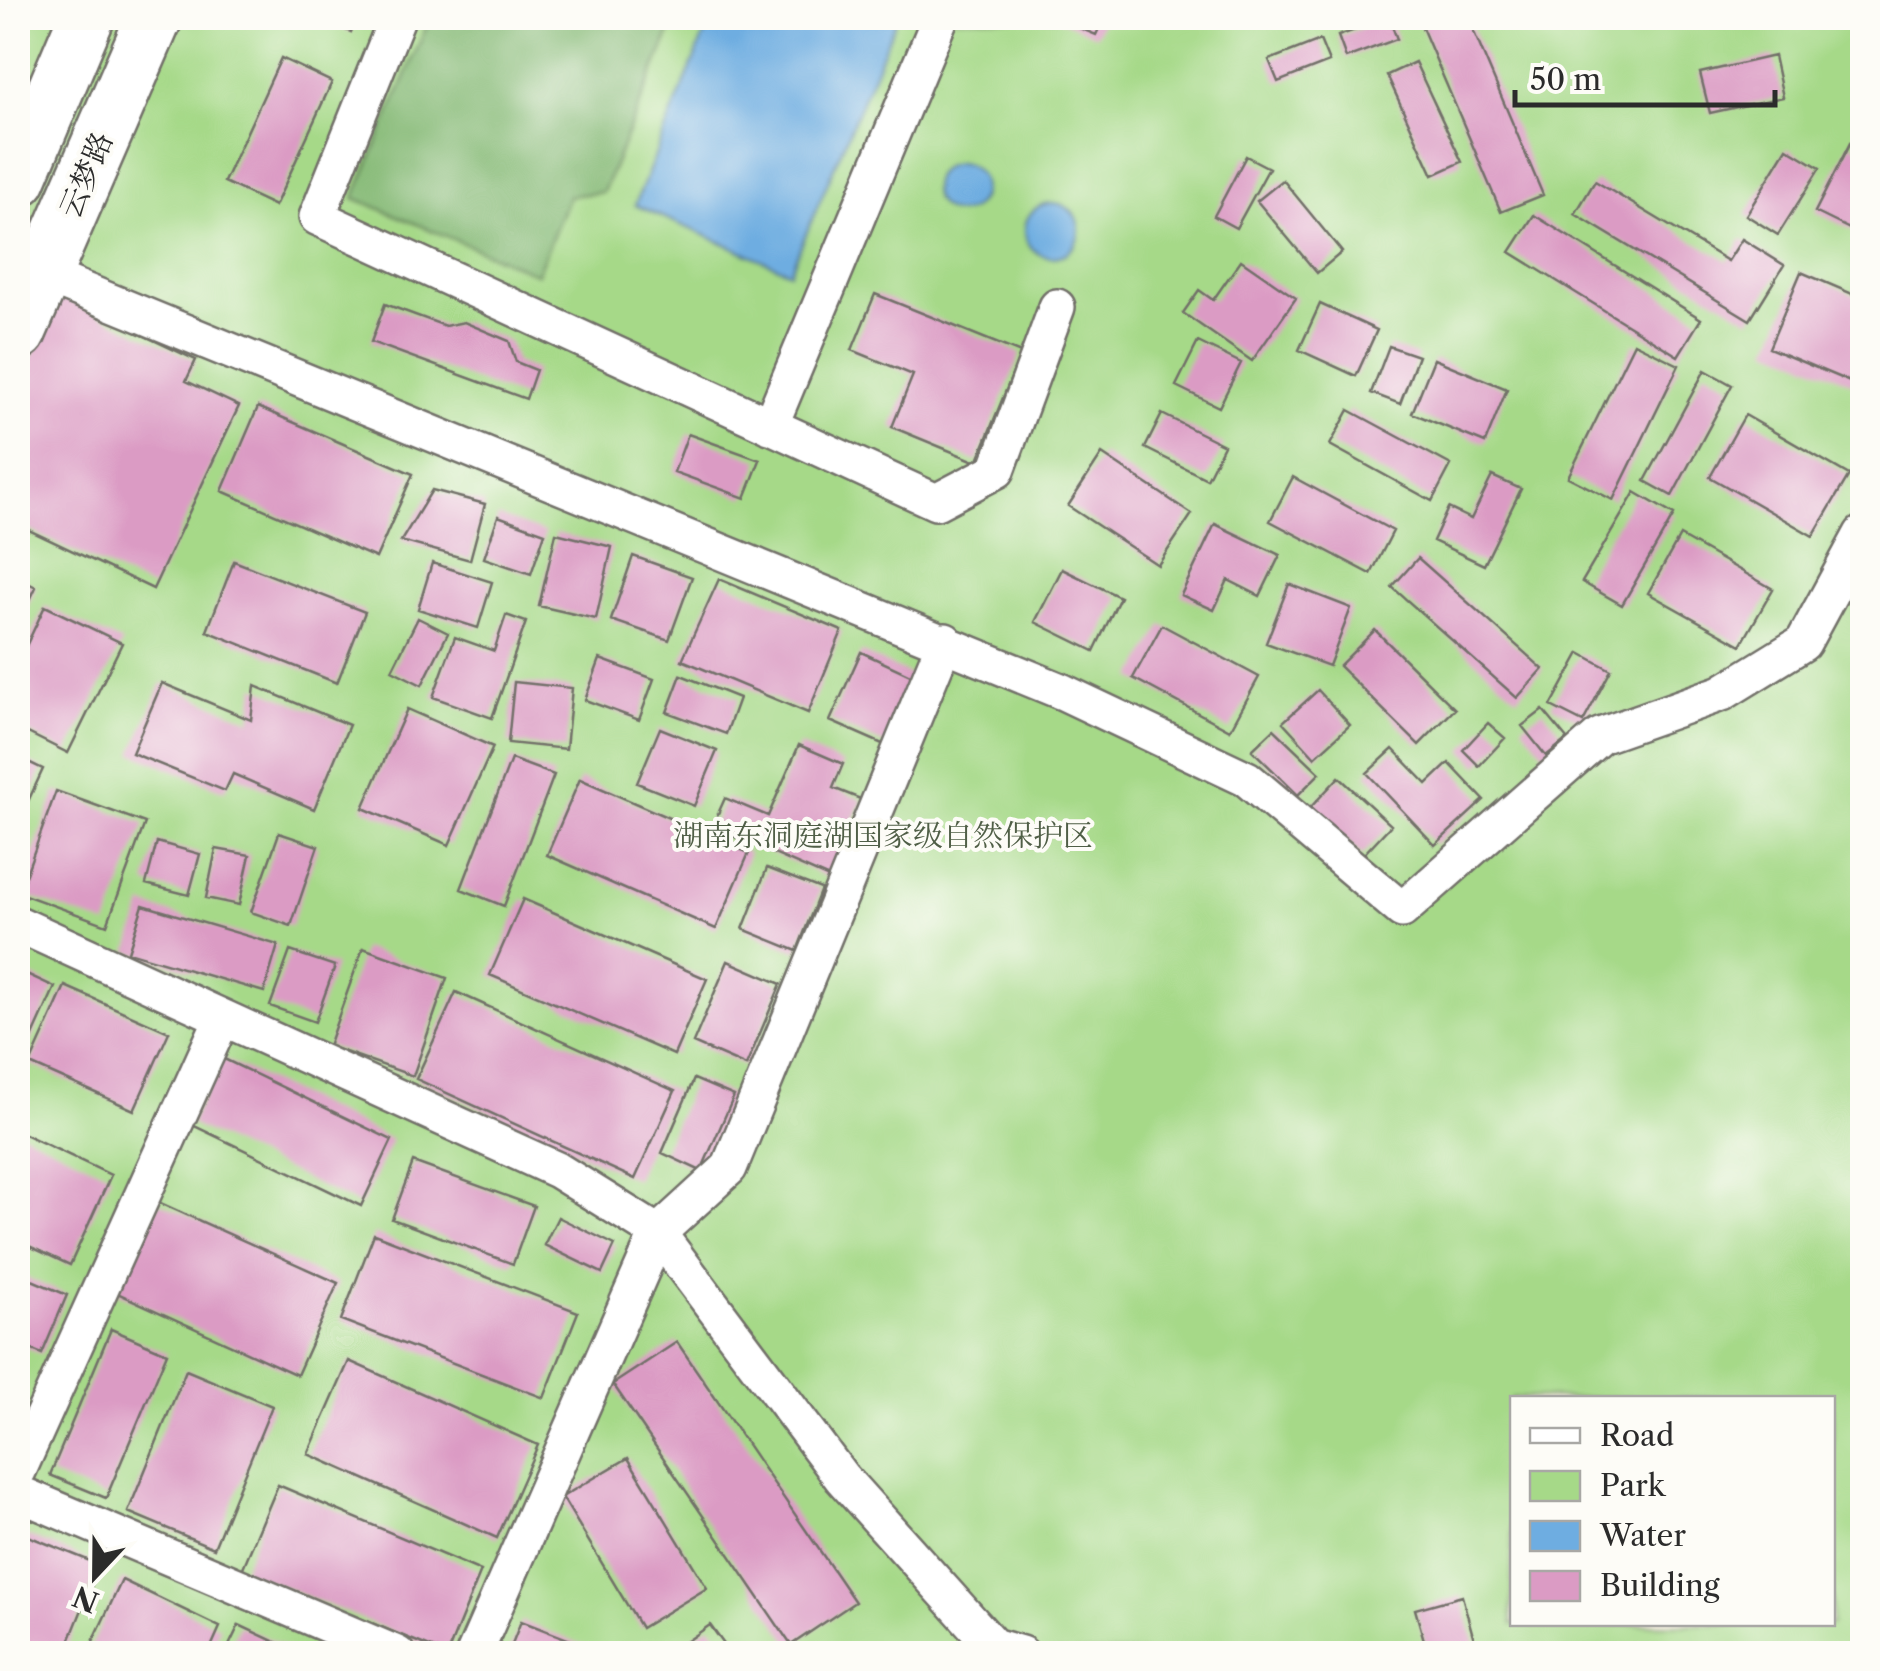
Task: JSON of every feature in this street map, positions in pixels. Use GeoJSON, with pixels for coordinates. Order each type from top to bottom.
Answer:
{"type":"FeatureCollection","features":[{"type":"Feature","properties":{"kind":"main road"},"geometry":{"type":"LineString","coordinates":[[18,179],[86,18]]}},
{"type":"Feature","properties":{"kind":"main road","name":"云梦路"},"geometry":{"type":"LineString","coordinates":[[18,332],[154,18]]}},
{"type":"Feature","properties":{"kind":"street"},"geometry":{"type":"LineString","coordinates":[[398,18],[317,217],[936,502],[998,470],[1056,308]]}},
{"type":"Feature","properties":{"kind":"street"},"geometry":{"type":"LineString","coordinates":[[770,426],[940,18]]}},
{"type":"Feature","properties":{"kind":"street"},"geometry":{"type":"LineString","coordinates":[[43,274],[945,640],[1246,779],[1402,910],[1600,736],[1722,692],[1803,643],[1862,534]]}},
{"type":"Feature","properties":{"kind":"street"},"geometry":{"type":"LineString","coordinates":[[474,1654],[658,1233],[728,1168],[945,640]]}},
{"type":"Feature","properties":{"kind":"street"},"geometry":{"type":"LineString","coordinates":[[18,924],[557,1170],[658,1233],[842,1478],[993,1646],[1021,1654]]}},
{"type":"Feature","properties":{"kind":"street"},"geometry":{"type":"LineString","coordinates":[[18,1471],[222,1019]]}},
{"type":"Feature","properties":{"kind":"street"},"geometry":{"type":"LineString","coordinates":[[18,1493],[397,1654]]}},
{"type":"Feature","properties":{"kind":"green space","name":"湖南东洞庭湖国家级自然保护区"},"geometry":{"type":"Polygon","coordinates":[[[18,18],[1862,18],[1862,1653],[18,1653],[18,18]]]}},
{"type":"Feature","properties":{"kind":"green space"},"geometry":{"type":"Polygon","coordinates":[[[430,18],[676,18],[603,192],[569,196],[537,274],[354,198],[430,18]]]}},
{"type":"Feature","properties":{"kind":"water"},"geometry":{"type":"Polygon","coordinates":[[[711,18],[897,18],[790,272],[635,205],[711,18]]]}},
{"type":"Feature","properties":{"kind":"water"},"geometry":{"type":"Polygon","coordinates":[[[958,163],[975,171],[983,188],[975,205],[958,213],[941,205],[933,188],[941,171],[958,163]]]}},
{"type":"Feature","properties":{"kind":"water"},"geometry":{"type":"Polygon","coordinates":[[[1052,203],[1071,211],[1079,230],[1071,249],[1052,257],[1033,249],[1025,230],[1033,211],[1052,203]]]}},
{"type":"Feature","properties":{"kind":"building"},"geometry":{"type":"Polygon","coordinates":[[[317,18],[356,18],[351,32],[317,18]]]}},
{"type":"Feature","properties":{"kind":"building"},"geometry":{"type":"Polygon","coordinates":[[[1055,18],[1104,18],[1096,35],[1055,18]]]}},
{"type":"Feature","properties":{"kind":"building"},"geometry":{"type":"Polygon","coordinates":[[[1389,18],[1397,39],[1346,58],[1338,36],[1389,18]]]}},
{"type":"Feature","properties":{"kind":"building"},"geometry":{"type":"Polygon","coordinates":[[[1418,18],[1468,18],[1543,195],[1501,212],[1418,18]]]}},
{"type":"Feature","properties":{"kind":"building"},"geometry":{"type":"Polygon","coordinates":[[[1320,40],[1329,62],[1278,82],[1269,60],[1320,40]]]}},
{"type":"Feature","properties":{"kind":"building"},"geometry":{"type":"Polygon","coordinates":[[[1774,56],[1783,97],[1710,113],[1700,73],[1774,56]]]}},
{"type":"Feature","properties":{"kind":"building"},"geometry":{"type":"Polygon","coordinates":[[[281,58],[332,82],[275,206],[224,182],[281,58]]]}},
{"type":"Feature","properties":{"kind":"building"},"geometry":{"type":"Polygon","coordinates":[[[1415,62],[1462,162],[1433,175],[1387,75],[1415,62]]]}},
{"type":"Feature","properties":{"kind":"building"},"geometry":{"type":"Polygon","coordinates":[[[1850,143],[1862,149],[1862,235],[1815,212],[1850,143]]]}},
{"type":"Feature","properties":{"kind":"building"},"geometry":{"type":"Polygon","coordinates":[[[1787,148],[1820,168],[1778,235],[1746,215],[1787,148]]]}},
{"type":"Feature","properties":{"kind":"building"},"geometry":{"type":"Polygon","coordinates":[[[1246,156],[1269,168],[1236,228],[1214,216],[1246,156]]]}},
{"type":"Feature","properties":{"kind":"building"},"geometry":{"type":"Polygon","coordinates":[[[1283,180],[1342,252],[1317,273],[1257,201],[1283,180]]]}},
{"type":"Feature","properties":{"kind":"building"},"geometry":{"type":"Polygon","coordinates":[[[1595,181],[1728,261],[1742,239],[1784,265],[1750,320],[1575,214],[1595,181]]]}},
{"type":"Feature","properties":{"kind":"building"},"geometry":{"type":"Polygon","coordinates":[[[1534,215],[1701,319],[1678,356],[1510,252],[1534,215]]]}},
{"type":"Feature","properties":{"kind":"building"},"geometry":{"type":"Polygon","coordinates":[[[1241,260],[1296,298],[1252,361],[1183,313],[1199,290],[1213,300],[1241,260]]]}},
{"type":"Feature","properties":{"kind":"building"},"geometry":{"type":"Polygon","coordinates":[[[1801,272],[1862,298],[1862,387],[1769,348],[1801,272]]]}},
{"type":"Feature","properties":{"kind":"building"},"geometry":{"type":"Polygon","coordinates":[[[875,294],[1021,353],[977,462],[892,427],[913,375],[852,350],[875,294]]]}},
{"type":"Feature","properties":{"kind":"building"},"geometry":{"type":"Polygon","coordinates":[[[60,296],[196,360],[186,381],[239,406],[153,589],[18,525],[18,386],[60,296]]]}},
{"type":"Feature","properties":{"kind":"building"},"geometry":{"type":"Polygon","coordinates":[[[385,304],[445,326],[464,322],[509,341],[516,362],[536,370],[526,399],[371,342],[385,304]]]}},
{"type":"Feature","properties":{"kind":"building"},"geometry":{"type":"Polygon","coordinates":[[[1320,304],[1377,330],[1356,376],[1299,350],[1320,304]]]}},
{"type":"Feature","properties":{"kind":"building"},"geometry":{"type":"Polygon","coordinates":[[[1198,342],[1241,363],[1219,407],[1176,386],[1198,342]]]}},
{"type":"Feature","properties":{"kind":"building"},"geometry":{"type":"Polygon","coordinates":[[[1634,343],[1679,365],[1613,500],[1568,477],[1634,343]]]}},
{"type":"Feature","properties":{"kind":"building"},"geometry":{"type":"Polygon","coordinates":[[[1389,346],[1418,356],[1400,404],[1371,393],[1389,346]]]}},
{"type":"Feature","properties":{"kind":"building"},"geometry":{"type":"Polygon","coordinates":[[[1434,359],[1507,389],[1485,443],[1412,413],[1434,359]]]}},
{"type":"Feature","properties":{"kind":"building"},"geometry":{"type":"Polygon","coordinates":[[[1705,370],[1732,385],[1672,496],[1645,481],[1705,370]]]}},
{"type":"Feature","properties":{"kind":"building"},"geometry":{"type":"Polygon","coordinates":[[[258,407],[413,474],[376,558],[222,491],[258,407]]]}},
{"type":"Feature","properties":{"kind":"building"},"geometry":{"type":"Polygon","coordinates":[[[1349,410],[1451,465],[1432,501],[1330,445],[1349,410]]]}},
{"type":"Feature","properties":{"kind":"building"},"geometry":{"type":"Polygon","coordinates":[[[1162,414],[1224,445],[1207,479],[1145,448],[1162,414]]]}},
{"type":"Feature","properties":{"kind":"building"},"geometry":{"type":"Polygon","coordinates":[[[1745,415],[1849,475],[1813,536],[1710,477],[1745,415]]]}},
{"type":"Feature","properties":{"kind":"building"},"geometry":{"type":"Polygon","coordinates":[[[688,434],[760,460],[745,498],[674,472],[688,434]]]}},
{"type":"Feature","properties":{"kind":"building"},"geometry":{"type":"Polygon","coordinates":[[[1102,454],[1192,514],[1158,565],[1068,506],[1102,454]]]}},
{"type":"Feature","properties":{"kind":"building"},"geometry":{"type":"Polygon","coordinates":[[[1492,476],[1521,489],[1484,565],[1433,541],[1448,508],[1471,519],[1492,476]]]}},
{"type":"Feature","properties":{"kind":"building"},"geometry":{"type":"Polygon","coordinates":[[[1293,477],[1393,531],[1371,574],[1270,521],[1293,477]]]}},
{"type":"Feature","properties":{"kind":"building"},"geometry":{"type":"Polygon","coordinates":[[[432,490],[485,504],[470,560],[401,541],[432,490]]]}},
{"type":"Feature","properties":{"kind":"building"},"geometry":{"type":"Polygon","coordinates":[[[1635,492],[1674,515],[1622,605],[1582,582],[1635,492]]]}},
{"type":"Feature","properties":{"kind":"building"},"geometry":{"type":"Polygon","coordinates":[[[498,516],[545,533],[531,574],[484,558],[498,516]]]}},
{"type":"Feature","properties":{"kind":"building"},"geometry":{"type":"Polygon","coordinates":[[[1215,524],[1280,555],[1260,596],[1228,580],[1214,610],[1181,595],[1215,524]]]}},
{"type":"Feature","properties":{"kind":"building"},"geometry":{"type":"Polygon","coordinates":[[[556,533],[612,547],[596,619],[539,606],[556,533]]]}},
{"type":"Feature","properties":{"kind":"building"},"geometry":{"type":"Polygon","coordinates":[[[1680,536],[1773,589],[1741,645],[1648,593],[1680,536]]]}},
{"type":"Feature","properties":{"kind":"building"},"geometry":{"type":"Polygon","coordinates":[[[633,556],[692,577],[669,640],[611,620],[633,556]]]}},
{"type":"Feature","properties":{"kind":"building"},"geometry":{"type":"Polygon","coordinates":[[[1418,558],[1543,669],[1517,698],[1392,587],[1418,558]]]}},
{"type":"Feature","properties":{"kind":"building"},"geometry":{"type":"Polygon","coordinates":[[[234,561],[365,612],[337,683],[207,631],[234,561]]]}},
{"type":"Feature","properties":{"kind":"building"},"geometry":{"type":"Polygon","coordinates":[[[432,563],[492,582],[478,628],[418,609],[432,563]]]}},
{"type":"Feature","properties":{"kind":"building"},"geometry":{"type":"Polygon","coordinates":[[[1062,569],[1120,597],[1094,651],[1035,622],[1062,569]]]}},
{"type":"Feature","properties":{"kind":"building"},"geometry":{"type":"Polygon","coordinates":[[[18,578],[36,587],[18,626],[18,578]]]}},
{"type":"Feature","properties":{"kind":"building"},"geometry":{"type":"Polygon","coordinates":[[[719,579],[842,631],[808,713],[682,660],[719,579]]]}},
{"type":"Feature","properties":{"kind":"building"},"geometry":{"type":"Polygon","coordinates":[[[1289,584],[1351,608],[1329,666],[1266,643],[1289,584]]]}},
{"type":"Feature","properties":{"kind":"building"},"geometry":{"type":"Polygon","coordinates":[[[45,606],[122,643],[68,753],[18,728],[18,663],[45,606]]]}},
{"type":"Feature","properties":{"kind":"building"},"geometry":{"type":"Polygon","coordinates":[[[506,615],[526,622],[492,718],[433,697],[455,637],[494,651],[506,615]]]}},
{"type":"Feature","properties":{"kind":"building"},"geometry":{"type":"Polygon","coordinates":[[[418,618],[448,633],[422,685],[392,670],[418,618]]]}},
{"type":"Feature","properties":{"kind":"building"},"geometry":{"type":"Polygon","coordinates":[[[1162,625],[1259,677],[1230,730],[1133,678],[1162,625]]]}},
{"type":"Feature","properties":{"kind":"building"},"geometry":{"type":"Polygon","coordinates":[[[1375,630],[1455,709],[1419,745],[1339,666],[1375,630]]]}},
{"type":"Feature","properties":{"kind":"building"},"geometry":{"type":"Polygon","coordinates":[[[861,652],[917,678],[887,746],[830,721],[861,652]]]}},
{"type":"Feature","properties":{"kind":"building"},"geometry":{"type":"Polygon","coordinates":[[[1580,653],[1611,670],[1583,722],[1551,706],[1580,653]]]}},
{"type":"Feature","properties":{"kind":"building"},"geometry":{"type":"Polygon","coordinates":[[[600,659],[654,679],[639,720],[585,700],[600,659]]]}},
{"type":"Feature","properties":{"kind":"building"},"geometry":{"type":"Polygon","coordinates":[[[681,675],[739,698],[726,734],[667,712],[681,675]]]}},
{"type":"Feature","properties":{"kind":"building"},"geometry":{"type":"Polygon","coordinates":[[[514,682],[572,688],[566,749],[508,743],[514,682]]]}},
{"type":"Feature","properties":{"kind":"building"},"geometry":{"type":"Polygon","coordinates":[[[162,683],[251,720],[255,686],[349,725],[314,809],[233,774],[225,791],[132,753],[162,683]]]}},
{"type":"Feature","properties":{"kind":"building"},"geometry":{"type":"Polygon","coordinates":[[[1318,690],[1350,725],[1315,757],[1283,722],[1318,690]]]}},
{"type":"Feature","properties":{"kind":"building"},"geometry":{"type":"Polygon","coordinates":[[[407,709],[493,747],[449,845],[363,808],[407,709]]]}},
{"type":"Feature","properties":{"kind":"building"},"geometry":{"type":"Polygon","coordinates":[[[1543,710],[1567,739],[1546,756],[1522,726],[1543,710]]]}},
{"type":"Feature","properties":{"kind":"building"},"geometry":{"type":"Polygon","coordinates":[[[1488,723],[1505,738],[1479,766],[1463,750],[1488,723]]]}},
{"type":"Feature","properties":{"kind":"building"},"geometry":{"type":"Polygon","coordinates":[[[660,728],[717,751],[694,806],[637,783],[660,728]]]}},
{"type":"Feature","properties":{"kind":"building"},"geometry":{"type":"Polygon","coordinates":[[[1274,729],[1320,773],[1298,795],[1252,750],[1274,729]]]}},
{"type":"Feature","properties":{"kind":"building"},"geometry":{"type":"Polygon","coordinates":[[[799,745],[843,764],[833,788],[863,800],[829,878],[712,827],[725,798],[768,816],[799,745]]]}},
{"type":"Feature","properties":{"kind":"building"},"geometry":{"type":"Polygon","coordinates":[[[1393,749],[1427,784],[1449,763],[1484,800],[1435,845],[1367,773],[1393,749]]]}},
{"type":"Feature","properties":{"kind":"building"},"geometry":{"type":"Polygon","coordinates":[[[18,757],[43,769],[18,823],[18,757]]]}},
{"type":"Feature","properties":{"kind":"building"},"geometry":{"type":"Polygon","coordinates":[[[511,759],[554,775],[504,906],[461,889],[511,759]]]}},
{"type":"Feature","properties":{"kind":"building"},"geometry":{"type":"Polygon","coordinates":[[[1339,777],[1391,825],[1362,856],[1310,808],[1339,777]]]}},
{"type":"Feature","properties":{"kind":"building"},"geometry":{"type":"Polygon","coordinates":[[[580,779],[749,853],[716,929],[547,855],[580,779]]]}},
{"type":"Feature","properties":{"kind":"building"},"geometry":{"type":"Polygon","coordinates":[[[56,791],[145,823],[107,925],[19,893],[56,791]]]}},
{"type":"Feature","properties":{"kind":"building"},"geometry":{"type":"Polygon","coordinates":[[[279,833],[318,846],[291,926],[251,912],[279,833]]]}},
{"type":"Feature","properties":{"kind":"building"},"geometry":{"type":"Polygon","coordinates":[[[157,842],[200,854],[189,895],[146,884],[157,842]]]}},
{"type":"Feature","properties":{"kind":"building"},"geometry":{"type":"Polygon","coordinates":[[[216,849],[250,855],[239,905],[206,898],[216,849]]]}},
{"type":"Feature","properties":{"kind":"building"},"geometry":{"type":"Polygon","coordinates":[[[767,868],[821,889],[797,951],[743,929],[767,868]]]}},
{"type":"Feature","properties":{"kind":"building"},"geometry":{"type":"Polygon","coordinates":[[[523,899],[707,979],[674,1055],[490,975],[523,899]]]}},
{"type":"Feature","properties":{"kind":"building"},"geometry":{"type":"Polygon","coordinates":[[[143,905],[278,945],[264,992],[128,952],[143,905]]]}},
{"type":"Feature","properties":{"kind":"building"},"geometry":{"type":"Polygon","coordinates":[[[363,948],[447,978],[413,1076],[328,1046],[363,948]]]}},
{"type":"Feature","properties":{"kind":"building"},"geometry":{"type":"Polygon","coordinates":[[[290,951],[335,966],[315,1022],[270,1006],[290,951]]]}},
{"type":"Feature","properties":{"kind":"building"},"geometry":{"type":"Polygon","coordinates":[[[728,961],[781,984],[746,1066],[693,1043],[728,961]]]}},
{"type":"Feature","properties":{"kind":"building"},"geometry":{"type":"Polygon","coordinates":[[[18,970],[55,987],[27,1049],[18,1045],[18,970]]]}},
{"type":"Feature","properties":{"kind":"building"},"geometry":{"type":"Polygon","coordinates":[[[65,986],[169,1032],[134,1110],[30,1064],[65,986]]]}},
{"type":"Feature","properties":{"kind":"building"},"geometry":{"type":"Polygon","coordinates":[[[456,992],[675,1091],[635,1179],[416,1079],[456,992]]]}},
{"type":"Feature","properties":{"kind":"building"},"geometry":{"type":"Polygon","coordinates":[[[222,1058],[392,1140],[361,1206],[190,1124],[222,1058]]]}},
{"type":"Feature","properties":{"kind":"building"},"geometry":{"type":"Polygon","coordinates":[[[694,1079],[734,1096],[701,1171],[662,1153],[694,1079]]]}},
{"type":"Feature","properties":{"kind":"building"},"geometry":{"type":"Polygon","coordinates":[[[18,1131],[111,1175],[70,1265],[18,1241],[18,1131]]]}},
{"type":"Feature","properties":{"kind":"building"},"geometry":{"type":"Polygon","coordinates":[[[413,1162],[534,1206],[513,1264],[392,1219],[413,1162]]]}},
{"type":"Feature","properties":{"kind":"building"},"geometry":{"type":"Polygon","coordinates":[[[158,1202],[338,1283],[297,1375],[117,1293],[158,1202]]]}},
{"type":"Feature","properties":{"kind":"building"},"geometry":{"type":"Polygon","coordinates":[[[558,1217],[615,1245],[602,1273],[544,1245],[558,1217]]]}},
{"type":"Feature","properties":{"kind":"building"},"geometry":{"type":"Polygon","coordinates":[[[374,1234],[578,1312],[544,1398],[341,1320],[374,1234]]]}},
{"type":"Feature","properties":{"kind":"building"},"geometry":{"type":"Polygon","coordinates":[[[18,1274],[67,1295],[42,1354],[18,1344],[18,1274]]]}},
{"type":"Feature","properties":{"kind":"building"},"geometry":{"type":"Polygon","coordinates":[[[111,1329],[167,1353],[106,1498],[50,1475],[111,1329]]]}},
{"type":"Feature","properties":{"kind":"building"},"geometry":{"type":"Polygon","coordinates":[[[677,1342],[855,1602],[791,1645],[613,1384],[677,1342]]]}},
{"type":"Feature","properties":{"kind":"building"},"geometry":{"type":"Polygon","coordinates":[[[349,1361],[538,1445],[497,1538],[308,1454],[349,1361]]]}},
{"type":"Feature","properties":{"kind":"building"},"geometry":{"type":"Polygon","coordinates":[[[186,1370],[272,1406],[214,1548],[128,1512],[186,1370]]]}},
{"type":"Feature","properties":{"kind":"building"},"geometry":{"type":"Polygon","coordinates":[[[628,1458],[707,1588],[641,1628],[562,1497],[628,1458]]]}},
{"type":"Feature","properties":{"kind":"building"},"geometry":{"type":"Polygon","coordinates":[[[278,1485],[481,1571],[447,1654],[242,1570],[278,1485]]]}},
{"type":"Feature","properties":{"kind":"building"},"geometry":{"type":"Polygon","coordinates":[[[28,1536],[100,1565],[64,1654],[18,1654],[18,1561],[28,1536]]]}},
{"type":"Feature","properties":{"kind":"building"},"geometry":{"type":"Polygon","coordinates":[[[122,1580],[220,1627],[208,1654],[87,1654],[122,1580]]]}},
{"type":"Feature","properties":{"kind":"building"},"geometry":{"type":"Polygon","coordinates":[[[1462,1596],[1478,1654],[1428,1654],[1415,1609],[1462,1596]]]}},
{"type":"Feature","properties":{"kind":"building"},"geometry":{"type":"Polygon","coordinates":[[[521,1621],[604,1653],[604,1654],[508,1654],[521,1621]]]}},
{"type":"Feature","properties":{"kind":"building"},"geometry":{"type":"Polygon","coordinates":[[[239,1625],[301,1654],[225,1654],[239,1625]]]}},
{"type":"Feature","properties":{"kind":"building"},"geometry":{"type":"Polygon","coordinates":[[[710,1625],[731,1654],[669,1654],[710,1625]]]}}]}
